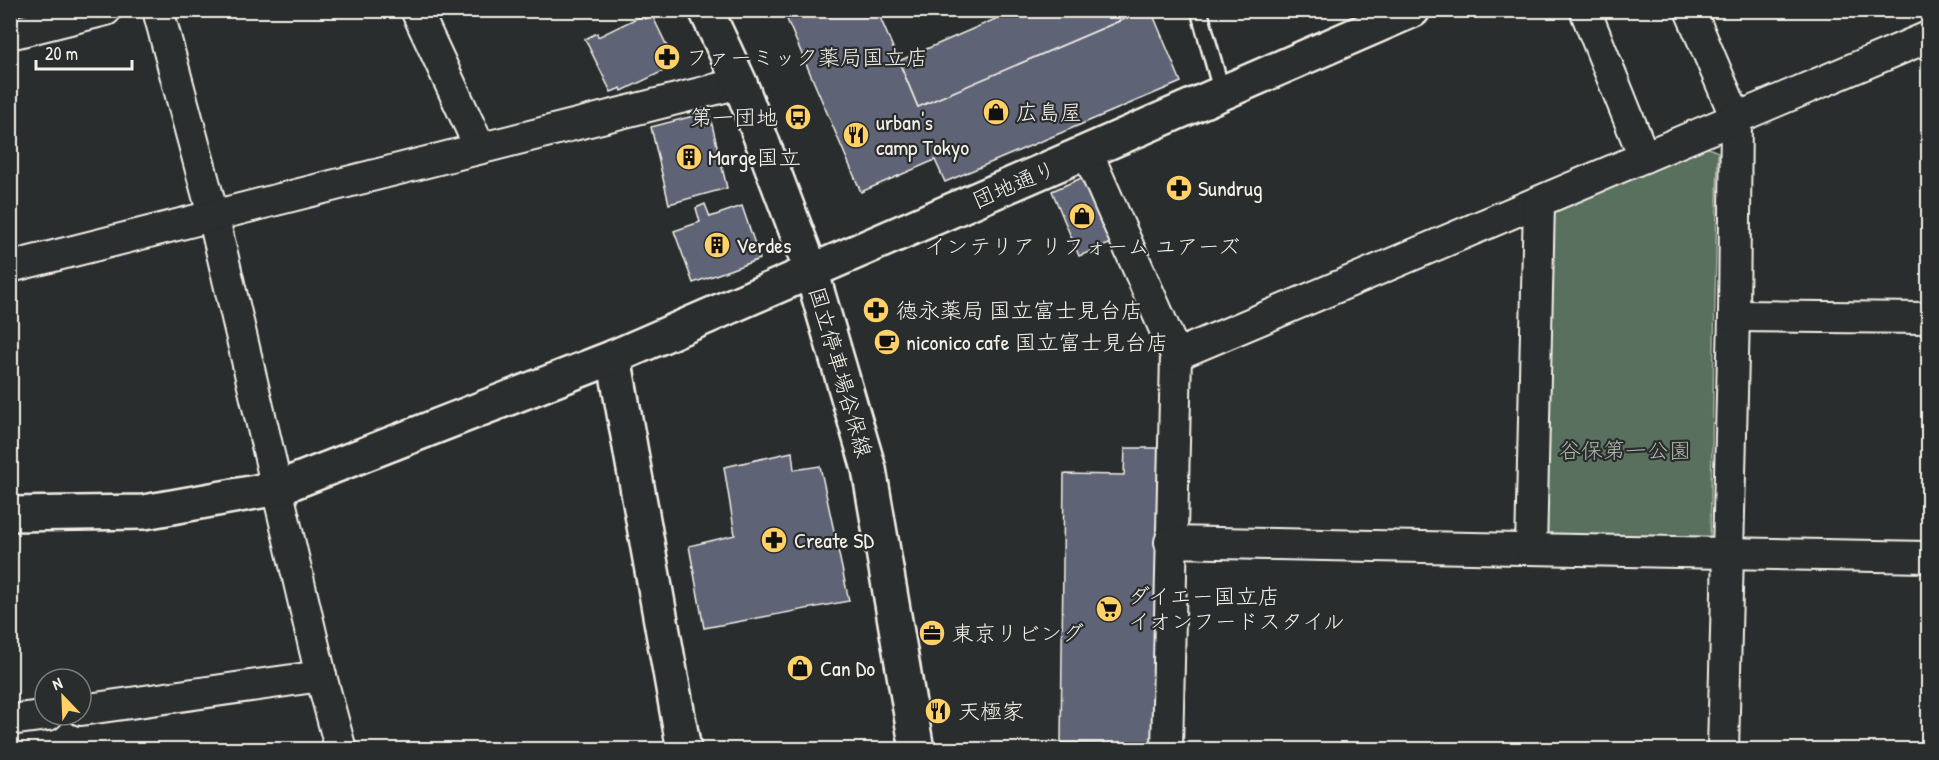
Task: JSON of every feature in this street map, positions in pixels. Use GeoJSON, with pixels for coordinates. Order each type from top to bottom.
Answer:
{"type":"FeatureCollection","features":[{"type":"Feature","properties":{"kind":"street"},"geometry":{"type":"LineString","coordinates":[[10,34],[106,10]]}},
{"type":"Feature","properties":{"kind":"street"},"geometry":{"type":"LineString","coordinates":[[158,10],[213,215],[321,676],[341,750]]}},
{"type":"Feature","properties":{"kind":"street"},"geometry":{"type":"LineString","coordinates":[[416,10],[480,148]]}},
{"type":"Feature","properties":{"kind":"street","name":"国立停車場谷保線"},"geometry":{"type":"LineString","coordinates":[[706,10],[740,84],[812,270],[869,469],[917,750]]}},
{"type":"Feature","properties":{"kind":"street","name":"団地通り"},"geometry":{"type":"LineString","coordinates":[[10,514],[144,512],[278,488],[614,357],[1413,10]]}},
{"type":"Feature","properties":{"kind":"street"},"geometry":{"type":"LineString","coordinates":[[1585,10],[1644,157]]}},
{"type":"Feature","properties":{"kind":"street"},"geometry":{"type":"LineString","coordinates":[[1690,10],[1736,118],[1734,316],[1723,750]]}},
{"type":"Feature","properties":{"kind":"street"},"geometry":{"type":"LineString","coordinates":[[1176,355],[1929,37]]}},
{"type":"Feature","properties":{"kind":"street"},"geometry":{"type":"LineString","coordinates":[[10,267],[740,84]]}},
{"type":"Feature","properties":{"kind":"street"},"geometry":{"type":"LineString","coordinates":[[1087,153],[1176,355],[1167,750]]}},
{"type":"Feature","properties":{"kind":"street"},"geometry":{"type":"LineString","coordinates":[[1531,549],[1539,203]]}},
{"type":"Feature","properties":{"kind":"street"},"geometry":{"type":"LineString","coordinates":[[1734,316],[1929,318]]}},
{"type":"Feature","properties":{"kind":"street"},"geometry":{"type":"LineString","coordinates":[[614,357],[684,750]]}},
{"type":"Feature","properties":{"kind":"street"},"geometry":{"type":"LineString","coordinates":[[1170,542],[1929,557]]}},
{"type":"Feature","properties":{"kind":"street"},"geometry":{"type":"LineString","coordinates":[[93,708],[321,676]]}},
{"type":"Feature","properties":{"kind":"street"},"geometry":{"type":"LineString","coordinates":[[10,720],[33,717]]}},
{"type":"Feature","properties":{"kind":"lane"},"geometry":{"type":"LineString","coordinates":[[1199,10],[1222,93]]}},
{"type":"Feature","properties":{"kind":"green space","name":"谷保第一公園"},"geometry":{"type":"Polygon","coordinates":[[[1704,146],[1718,152],[1710,542],[1534,533],[1551,211],[1704,146]]]}},
{"type":"Feature","properties":{"kind":"building"},"geometry":{"type":"Polygon","coordinates":[[[783,10],[877,10],[918,107],[1145,10],[1151,10],[1181,82],[945,182],[935,160],[861,192],[783,10]]]}},
{"type":"Feature","properties":{"kind":"building"},"geometry":{"type":"Polygon","coordinates":[[[1016,10],[1145,10],[918,107],[899,61],[1016,10]]]}},
{"type":"Feature","properties":{"kind":"building"},"geometry":{"type":"Polygon","coordinates":[[[643,15],[645,19],[652,15],[676,65],[622,91],[621,88],[611,92],[585,39],[597,33],[598,37],[643,15]]]}},
{"type":"Feature","properties":{"kind":"building","name":"Marge国立"},"geometry":{"type":"Polygon","coordinates":[[[709,112],[727,188],[669,204],[651,127],[709,112]]]}},
{"type":"Feature","properties":{"kind":"building","name":"インテリア リフォーム ユアーズ"},"geometry":{"type":"Polygon","coordinates":[[[1086,176],[1114,242],[1079,256],[1052,191],[1086,176]]]}},
{"type":"Feature","properties":{"kind":"building","name":"Verdes"},"geometry":{"type":"Polygon","coordinates":[[[705,204],[710,217],[742,206],[760,259],[693,283],[674,231],[700,222],[696,208],[705,204]]]}},
{"type":"Feature","properties":{"kind":"building","name":"ダイエー国立店 イオンフードスタイル"},"geometry":{"type":"Polygon","coordinates":[[[1125,448],[1158,448],[1153,750],[1138,750],[1138,744],[1061,743],[1064,474],[1124,475],[1125,448]]]}},
{"type":"Feature","properties":{"kind":"building","name":"Create SD"},"geometry":{"type":"Polygon","coordinates":[[[792,452],[794,470],[820,466],[849,601],[704,628],[689,546],[735,535],[724,467],[792,452]]]}},
{"type":"Feature","properties":{"kind":"place","name":"ファーミック薬局国立店"},"geometry":{"type":"Point","coordinates":[667,57]}},
{"type":"Feature","properties":{"kind":"place","name":"広島屋"},"geometry":{"type":"Point","coordinates":[996,112]}},
{"type":"Feature","properties":{"kind":"place","name":"第一団地"},"geometry":{"type":"Point","coordinates":[798,117]}},
{"type":"Feature","properties":{"kind":"place","name":"urban's camp Tokyo"},"geometry":{"type":"Point","coordinates":[856,135]}},
{"type":"Feature","properties":{"kind":"place","name":"Marge国立"},"geometry":{"type":"Point","coordinates":[689,157]}},
{"type":"Feature","properties":{"kind":"place","name":"Sundrug"},"geometry":{"type":"Point","coordinates":[1179,188]}},
{"type":"Feature","properties":{"kind":"place","name":"インテリア リフォーム ユアーズ"},"geometry":{"type":"Point","coordinates":[1082,216]}},
{"type":"Feature","properties":{"kind":"place","name":"Verdes"},"geometry":{"type":"Point","coordinates":[717,245]}},
{"type":"Feature","properties":{"kind":"place","name":"徳永薬局 国立富士見台店"},"geometry":{"type":"Point","coordinates":[876,310]}},
{"type":"Feature","properties":{"kind":"place","name":"niconico cafe 国立富士見台店"},"geometry":{"type":"Point","coordinates":[887,342]}},
{"type":"Feature","properties":{"kind":"place","name":"Create SD"},"geometry":{"type":"Point","coordinates":[774,540]}},
{"type":"Feature","properties":{"kind":"place","name":"ダイエー国立店 イオンフードスタイル"},"geometry":{"type":"Point","coordinates":[1109,609]}},
{"type":"Feature","properties":{"kind":"place","name":"東京リビング"},"geometry":{"type":"Point","coordinates":[932,633]}},
{"type":"Feature","properties":{"kind":"place","name":"Can Do"},"geometry":{"type":"Point","coordinates":[800,668]}},
{"type":"Feature","properties":{"kind":"place","name":"天極家"},"geometry":{"type":"Point","coordinates":[938,711]}}]}
